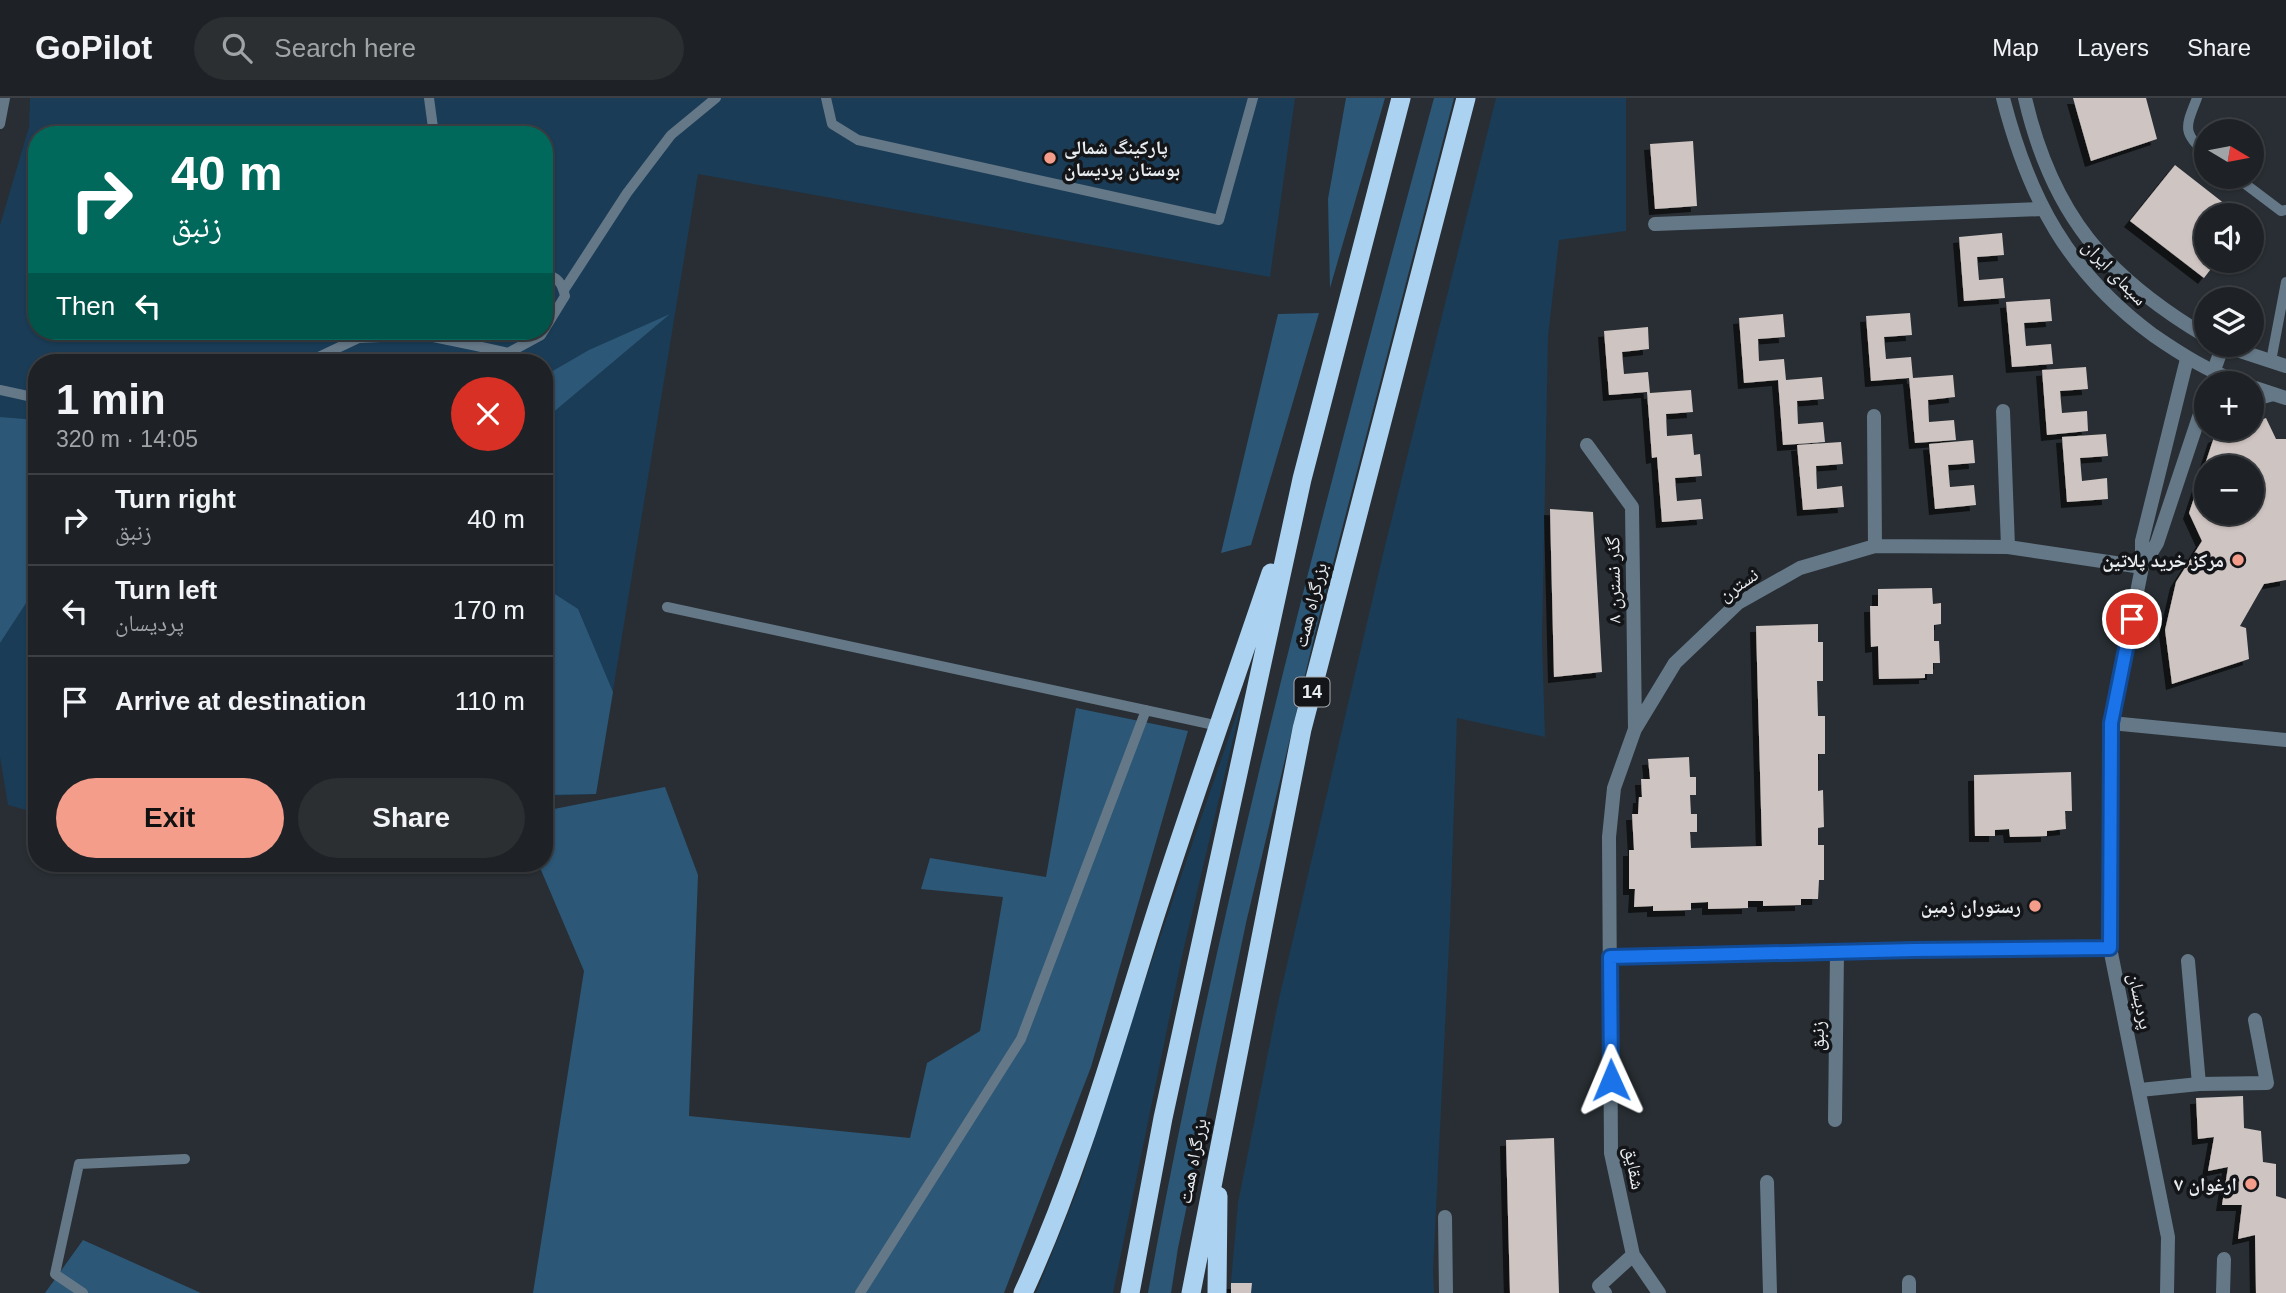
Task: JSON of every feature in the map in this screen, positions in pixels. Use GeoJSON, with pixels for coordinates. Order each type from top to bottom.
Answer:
{"type":"FeatureCollection","features":[{"type":"Feature","properties":{"kind":"highway","name":"بزرگراه همت"},"geometry":{"type":"LineString","coordinates":[[1130,1293],[1163,1118],[1302,479],[1401,98]]}},
{"type":"Feature","properties":{"kind":"highway","name":"بزرگراه همت"},"geometry":{"type":"LineString","coordinates":[[1191,1293],[1302,729],[1466,98]]}},
{"type":"Feature","properties":{"kind":"highway"},"geometry":{"type":"LineString","coordinates":[[1023,1293],[1055,1222],[1079,1158],[1155,916],[1302,479]]}},
{"type":"Feature","properties":{"kind":"highway"},"geometry":{"type":"LineString","coordinates":[[1217,1293],[1218,1146]]}},
{"type":"Feature","properties":{"kind":"street","name":"سیمای ایران"},"geometry":{"type":"LineString","coordinates":[[2003,98],[2013,138],[2043,209],[2069,254],[2092,281],[2133,320],[2203,371]]}},
{"type":"Feature","properties":{"kind":"street","name":"سیمای ایران"},"geometry":{"type":"LineString","coordinates":[[2025,98],[2045,165],[2090,242],[2131,285],[2194,329]]}},
{"type":"Feature","properties":{"kind":"street"},"geometry":{"type":"LineString","coordinates":[[1655,225],[2043,209],[2066,205]]}},
{"type":"Feature","properties":{"kind":"street"},"geometry":{"type":"LineString","coordinates":[[2257,357],[2286,366]]}},
{"type":"Feature","properties":{"kind":"street"},"geometry":{"type":"LineString","coordinates":[[2142,567],[2143,541],[2188,359]]}},
{"type":"Feature","properties":{"kind":"street"},"geometry":{"type":"LineString","coordinates":[[2003,411],[2008,547]]}},
{"type":"Feature","properties":{"kind":"street"},"geometry":{"type":"LineString","coordinates":[[1874,416],[1875,546]]}},
{"type":"Feature","properties":{"kind":"street","name":"پردیسان"},"geometry":{"type":"LineString","coordinates":[[2167,1293],[2168,1237],[2110,948],[2111,723],[2142,567],[2157,543],[2194,436]]}},
{"type":"Feature","properties":{"kind":"street","name":"گذر نسترن ۸"},"geometry":{"type":"LineString","coordinates":[[1587,445],[1632,507],[1634,729]]}},
{"type":"Feature","properties":{"kind":"street","name":"نسترن"},"geometry":{"type":"LineString","coordinates":[[1610,957],[1609,837],[1614,788],[1634,729],[1675,663],[1738,603],[1800,568],[1875,546],[2008,547],[2142,567]]}},
{"type":"Feature","properties":{"kind":"street"},"geometry":{"type":"LineString","coordinates":[[2111,723],[2286,740]]}},
{"type":"Feature","properties":{"kind":"street"},"geometry":{"type":"LineString","coordinates":[[1610,957],[2110,948]]}},
{"type":"Feature","properties":{"kind":"street","name":"زنبق"},"geometry":{"type":"LineString","coordinates":[[1835,1119],[1836,952]]}},
{"type":"Feature","properties":{"kind":"street","name":"شقایق"},"geometry":{"type":"LineString","coordinates":[[1610,957],[1611,1153],[1633,1255],[1659,1293]]}},
{"type":"Feature","properties":{"kind":"street"},"geometry":{"type":"LineString","coordinates":[[2188,961],[2199,1084]]}},
{"type":"Feature","properties":{"kind":"street"},"geometry":{"type":"LineString","coordinates":[[2140,1090],[2199,1084],[2267,1083],[2255,1020]]}},
{"type":"Feature","properties":{"kind":"street"},"geometry":{"type":"LineString","coordinates":[[1767,1182],[1770,1293]]}},
{"type":"Feature","properties":{"kind":"street"},"geometry":{"type":"LineString","coordinates":[[1445,1217],[1446,1293]]}},
{"type":"Feature","properties":{"kind":"street"},"geometry":{"type":"LineString","coordinates":[[1605,1293],[1600,1286],[1633,1255]]}},
{"type":"Feature","properties":{"kind":"street"},"geometry":{"type":"LineString","coordinates":[[2223,1293],[2224,1259]]}},
{"type":"Feature","properties":{"kind":"lane"},"geometry":{"type":"LineString","coordinates":[[0,124],[5,98]]}},
{"type":"Feature","properties":{"kind":"lane"},"geometry":{"type":"LineString","coordinates":[[429,98],[433,126]]}},
{"type":"Feature","properties":{"kind":"lane"},"geometry":{"type":"LineString","coordinates":[[553,317],[563,302],[564,290],[627,193],[671,135],[716,98]]}},
{"type":"Feature","properties":{"kind":"lane"},"geometry":{"type":"LineString","coordinates":[[826,98],[832,124],[858,140],[1219,220],[1253,98]]}},
{"type":"Feature","properties":{"kind":"lane"},"geometry":{"type":"LineString","coordinates":[[2194,144],[2188,134],[2187,124],[2197,98]]}},
{"type":"Feature","properties":{"kind":"lane"},"geometry":{"type":"LineString","coordinates":[[2252,189],[2281,211],[2286,210]]}},
{"type":"Feature","properties":{"kind":"lane"},"geometry":{"type":"LineString","coordinates":[[553,277],[558,279],[564,290]]}},
{"type":"Feature","properties":{"kind":"lane"},"geometry":{"type":"LineString","coordinates":[[2271,362],[2286,282]]}},
{"type":"Feature","properties":{"kind":"lane"},"geometry":{"type":"LineString","coordinates":[[324,354],[355,340]]}},
{"type":"Feature","properties":{"kind":"lane"},"geometry":{"type":"LineString","coordinates":[[448,340],[508,353],[532,340]]}},
{"type":"Feature","properties":{"kind":"lane"},"geometry":{"type":"LineString","coordinates":[[472,340],[477,346]]}},
{"type":"Feature","properties":{"kind":"lane"},"geometry":{"type":"LineString","coordinates":[[0,390],[28,396]]}},
{"type":"Feature","properties":{"kind":"lane"},"geometry":{"type":"LineString","coordinates":[[667,607],[1219,726]]}},
{"type":"Feature","properties":{"kind":"lane"},"geometry":{"type":"LineString","coordinates":[[860,1293],[1021,1039],[1146,710]]}},
{"type":"Feature","properties":{"kind":"lane"},"geometry":{"type":"LineString","coordinates":[[83,1293],[55,1274],[79,1164],[185,1159]]}},
{"type":"Feature","properties":{"kind":"shaded area"},"geometry":{"type":"Polygon","coordinates":[[[30,98],[1295,98],[1270,277],[698,174],[596,794],[553,796],[553,354],[28,354],[28,811],[8,805],[0,757],[0,225],[28,130],[28,340],[553,340],[553,126],[29,126],[30,98]]]}},
{"type":"Feature","properties":{"kind":"shaded area"},"geometry":{"type":"Polygon","coordinates":[[[1346,98],[1385,98],[1330,288],[1328,199],[1346,98]]]}},
{"type":"Feature","properties":{"kind":"shaded area"},"geometry":{"type":"Polygon","coordinates":[[[1434,98],[1454,98],[1317,625],[1246,923],[1171,1293],[1148,1293],[1208,992],[1242,842],[1354,395],[1434,98]]]}},
{"type":"Feature","properties":{"kind":"shaded area"},"geometry":{"type":"Polygon","coordinates":[[[1496,98],[1626,98],[1626,231],[1559,240],[1548,337],[1542,639],[1545,737],[1457,718],[1434,1293],[1230,1293],[1238,1203],[1278,1003],[1384,550],[1496,98]]]}},
{"type":"Feature","properties":{"kind":"shaded area"},"geometry":{"type":"Polygon","coordinates":[[[1319,313],[1251,545],[1221,553],[1278,314],[1319,313]]]}},
{"type":"Feature","properties":{"kind":"shaded area"},"geometry":{"type":"Polygon","coordinates":[[[670,314],[553,412],[553,371],[589,350],[670,314]]]}},
{"type":"Feature","properties":{"kind":"shaded area"},"geometry":{"type":"Polygon","coordinates":[[[0,417],[28,419],[28,600],[0,643],[0,417]]]}},
{"type":"Feature","properties":{"kind":"shaded area"},"geometry":{"type":"Polygon","coordinates":[[[553,593],[578,609],[613,692],[596,794],[553,795],[553,593]]]}},
{"type":"Feature","properties":{"kind":"shaded area"},"geometry":{"type":"Polygon","coordinates":[[[1244,693],[1182,956],[1113,1293],[1036,1293],[1080,1184],[1133,1016],[1244,693]]]}},
{"type":"Feature","properties":{"kind":"shaded area"},"geometry":{"type":"Polygon","coordinates":[[[1076,708],[1188,731],[1091,1067],[1004,1293],[533,1293],[584,971],[542,872],[553,872],[553,809],[665,787],[698,875],[689,1116],[910,1138],[927,1063],[980,1031],[1003,897],[921,889],[930,858],[1046,877],[1076,708]]]}},
{"type":"Feature","properties":{"kind":"shaded area"},"geometry":{"type":"Polygon","coordinates":[[[83,1240],[201,1293],[45,1293],[83,1240]]]}},
{"type":"Feature","properties":{"kind":"building"},"geometry":{"type":"Polygon","coordinates":[[[2073,98],[2146,98],[2157,139],[2091,161],[2073,98]]]}},
{"type":"Feature","properties":{"kind":"building"},"geometry":{"type":"Polygon","coordinates":[[[1693,141],[1697,206],[1655,209],[1650,144],[1693,141]]]}},
{"type":"Feature","properties":{"kind":"building"},"geometry":{"type":"Polygon","coordinates":[[[2175,165],[2194,180],[2194,189],[2206,189],[2224,203],[2194,203],[2194,270],[2130,221],[2175,165]]]}},
{"type":"Feature","properties":{"kind":"building"},"geometry":{"type":"Polygon","coordinates":[[[2002,233],[2004,255],[1977,257],[1979,280],[2003,278],[2005,298],[1964,301],[1959,237],[2002,233]]]}},
{"type":"Feature","properties":{"kind":"building"},"geometry":{"type":"Polygon","coordinates":[[[2050,299],[2052,321],[2024,323],[2026,346],[2051,344],[2053,364],[2012,367],[2006,302],[2050,299]]]}},
{"type":"Feature","properties":{"kind":"building"},"geometry":{"type":"Polygon","coordinates":[[[1910,313],[1912,335],[1884,337],[1886,359],[1911,357],[1913,378],[1953,375],[1955,397],[1928,400],[1929,422],[1954,420],[1956,440],[1915,443],[1909,378],[1871,381],[1866,316],[1910,313]]]}},
{"type":"Feature","properties":{"kind":"building"},"geometry":{"type":"Polygon","coordinates":[[[1783,314],[1785,337],[1758,339],[1759,361],[1784,359],[1786,380],[1822,377],[1824,399],[1797,401],[1798,424],[1823,422],[1825,442],[1783,445],[1778,380],[1744,383],[1739,318],[1783,314]]]}},
{"type":"Feature","properties":{"kind":"building"},"geometry":{"type":"Polygon","coordinates":[[[1648,327],[1649,349],[1622,352],[1624,374],[1648,372],[1650,393],[1691,390],[1693,412],[1666,414],[1667,436],[1692,434],[1694,455],[1700,454],[1702,476],[1675,478],[1677,501],[1701,499],[1703,519],[1662,522],[1657,457],[1652,458],[1647,392],[1609,395],[1604,331],[1648,327]]]}},
{"type":"Feature","properties":{"kind":"building"},"geometry":{"type":"Polygon","coordinates":[[[2086,367],[2088,389],[2060,391],[2062,413],[2087,411],[2088,431],[2047,435],[2042,370],[2086,367]]]}},
{"type":"Feature","properties":{"kind":"building","name":"مرکز خرید پلاتین"},"geometry":{"type":"Polygon","coordinates":[[[2266,418],[2276,439],[2286,439],[2286,580],[2264,584],[2240,626],[2246,628],[2249,659],[2172,684],[2165,630],[2176,582],[2202,541],[2195,525],[2264,525],[2264,455],[2208,455],[2213,441],[2264,441],[2266,418]]]}},
{"type":"Feature","properties":{"kind":"building"},"geometry":{"type":"Polygon","coordinates":[[[2106,434],[2108,456],[2080,458],[2082,481],[2107,478],[2108,499],[2067,502],[2062,437],[2106,434]]]}},
{"type":"Feature","properties":{"kind":"building"},"geometry":{"type":"Polygon","coordinates":[[[1973,440],[1975,463],[1948,465],[1950,487],[1974,485],[1976,505],[1935,509],[1929,444],[1973,440]]]}},
{"type":"Feature","properties":{"kind":"building"},"geometry":{"type":"Polygon","coordinates":[[[1841,442],[1843,464],[1816,466],[1817,489],[1842,486],[1844,507],[1803,510],[1797,445],[1841,442]]]}},
{"type":"Feature","properties":{"kind":"building","name":"مرکز خرید پلاتین"},"geometry":{"type":"Polygon","coordinates":[[[2194,498],[2194,524],[2189,513],[2194,498]]]}},
{"type":"Feature","properties":{"kind":"building"},"geometry":{"type":"Polygon","coordinates":[[[1550,509],[1593,512],[1602,672],[1554,677],[1550,509]]]}},
{"type":"Feature","properties":{"kind":"building"},"geometry":{"type":"Polygon","coordinates":[[[1932,588],[1933,604],[1941,603],[1941,624],[1934,625],[1934,641],[1939,641],[1940,663],[1933,663],[1933,674],[1925,674],[1925,678],[1879,679],[1878,646],[1871,647],[1870,606],[1878,606],[1878,589],[1932,588]]]}},
{"type":"Feature","properties":{"kind":"building"},"geometry":{"type":"Polygon","coordinates":[[[1818,624],[1818,642],[1823,642],[1823,681],[1817,681],[1818,716],[1825,716],[1825,754],[1818,754],[1818,791],[1823,790],[1824,827],[1818,828],[1818,845],[1824,845],[1824,880],[1819,880],[1818,899],[1801,899],[1801,905],[1763,906],[1763,901],[1748,901],[1748,908],[1708,909],[1708,902],[1691,903],[1691,910],[1653,911],[1653,906],[1634,907],[1635,889],[1629,889],[1629,850],[1634,850],[1632,814],[1638,814],[1639,797],[1642,797],[1641,779],[1650,779],[1648,759],[1689,757],[1690,777],[1696,777],[1696,795],[1690,795],[1691,814],[1697,814],[1697,832],[1690,832],[1691,848],[1762,846],[1756,626],[1818,624]]]}},
{"type":"Feature","properties":{"kind":"building"},"geometry":{"type":"Polygon","coordinates":[[[2071,772],[2072,811],[2065,811],[2066,829],[2047,831],[2047,836],[2010,837],[2009,829],[1995,830],[1995,836],[1975,836],[1974,775],[2071,772]]]}},
{"type":"Feature","properties":{"kind":"building","name":"ارغوان ۷"},"geometry":{"type":"Polygon","coordinates":[[[2243,1096],[2244,1128],[2261,1131],[2263,1162],[2276,1164],[2276,1196],[2286,1199],[2286,1293],[2256,1293],[2255,1235],[2238,1239],[2242,1205],[2222,1205],[2228,1167],[2208,1171],[2214,1137],[2198,1139],[2196,1098],[2243,1096]]]}},
{"type":"Feature","properties":{"kind":"building"},"geometry":{"type":"Polygon","coordinates":[[[1554,1138],[1559,1293],[1510,1293],[1506,1140],[1554,1138]]]}},
{"type":"Feature","properties":{"kind":"building"},"geometry":{"type":"Polygon","coordinates":[[[1231,1283],[1252,1283],[1251,1293],[1231,1293],[1231,1283]]]}},
{"type":"Feature","properties":{"kind":"place","name":"پارکینگ شمالی بوستان پردیسان"},"geometry":{"type":"Point","coordinates":[1050,158]}},
{"type":"Feature","properties":{"kind":"place","name":"مرکز خرید پلاتین"},"geometry":{"type":"Point","coordinates":[2238,560]}},
{"type":"Feature","properties":{"kind":"place","name":"رستوران زمین"},"geometry":{"type":"Point","coordinates":[2035,906]}},
{"type":"Feature","properties":{"kind":"place","name":"ارغوان ۷"},"geometry":{"type":"Point","coordinates":[2251,1184]}},
{"type":"Feature","properties":{"kind":"route"},"geometry":{"type":"LineString","coordinates":[[1611,1080],[1610,957],[2110,948],[2111,723],[2132,619]]}}]}
